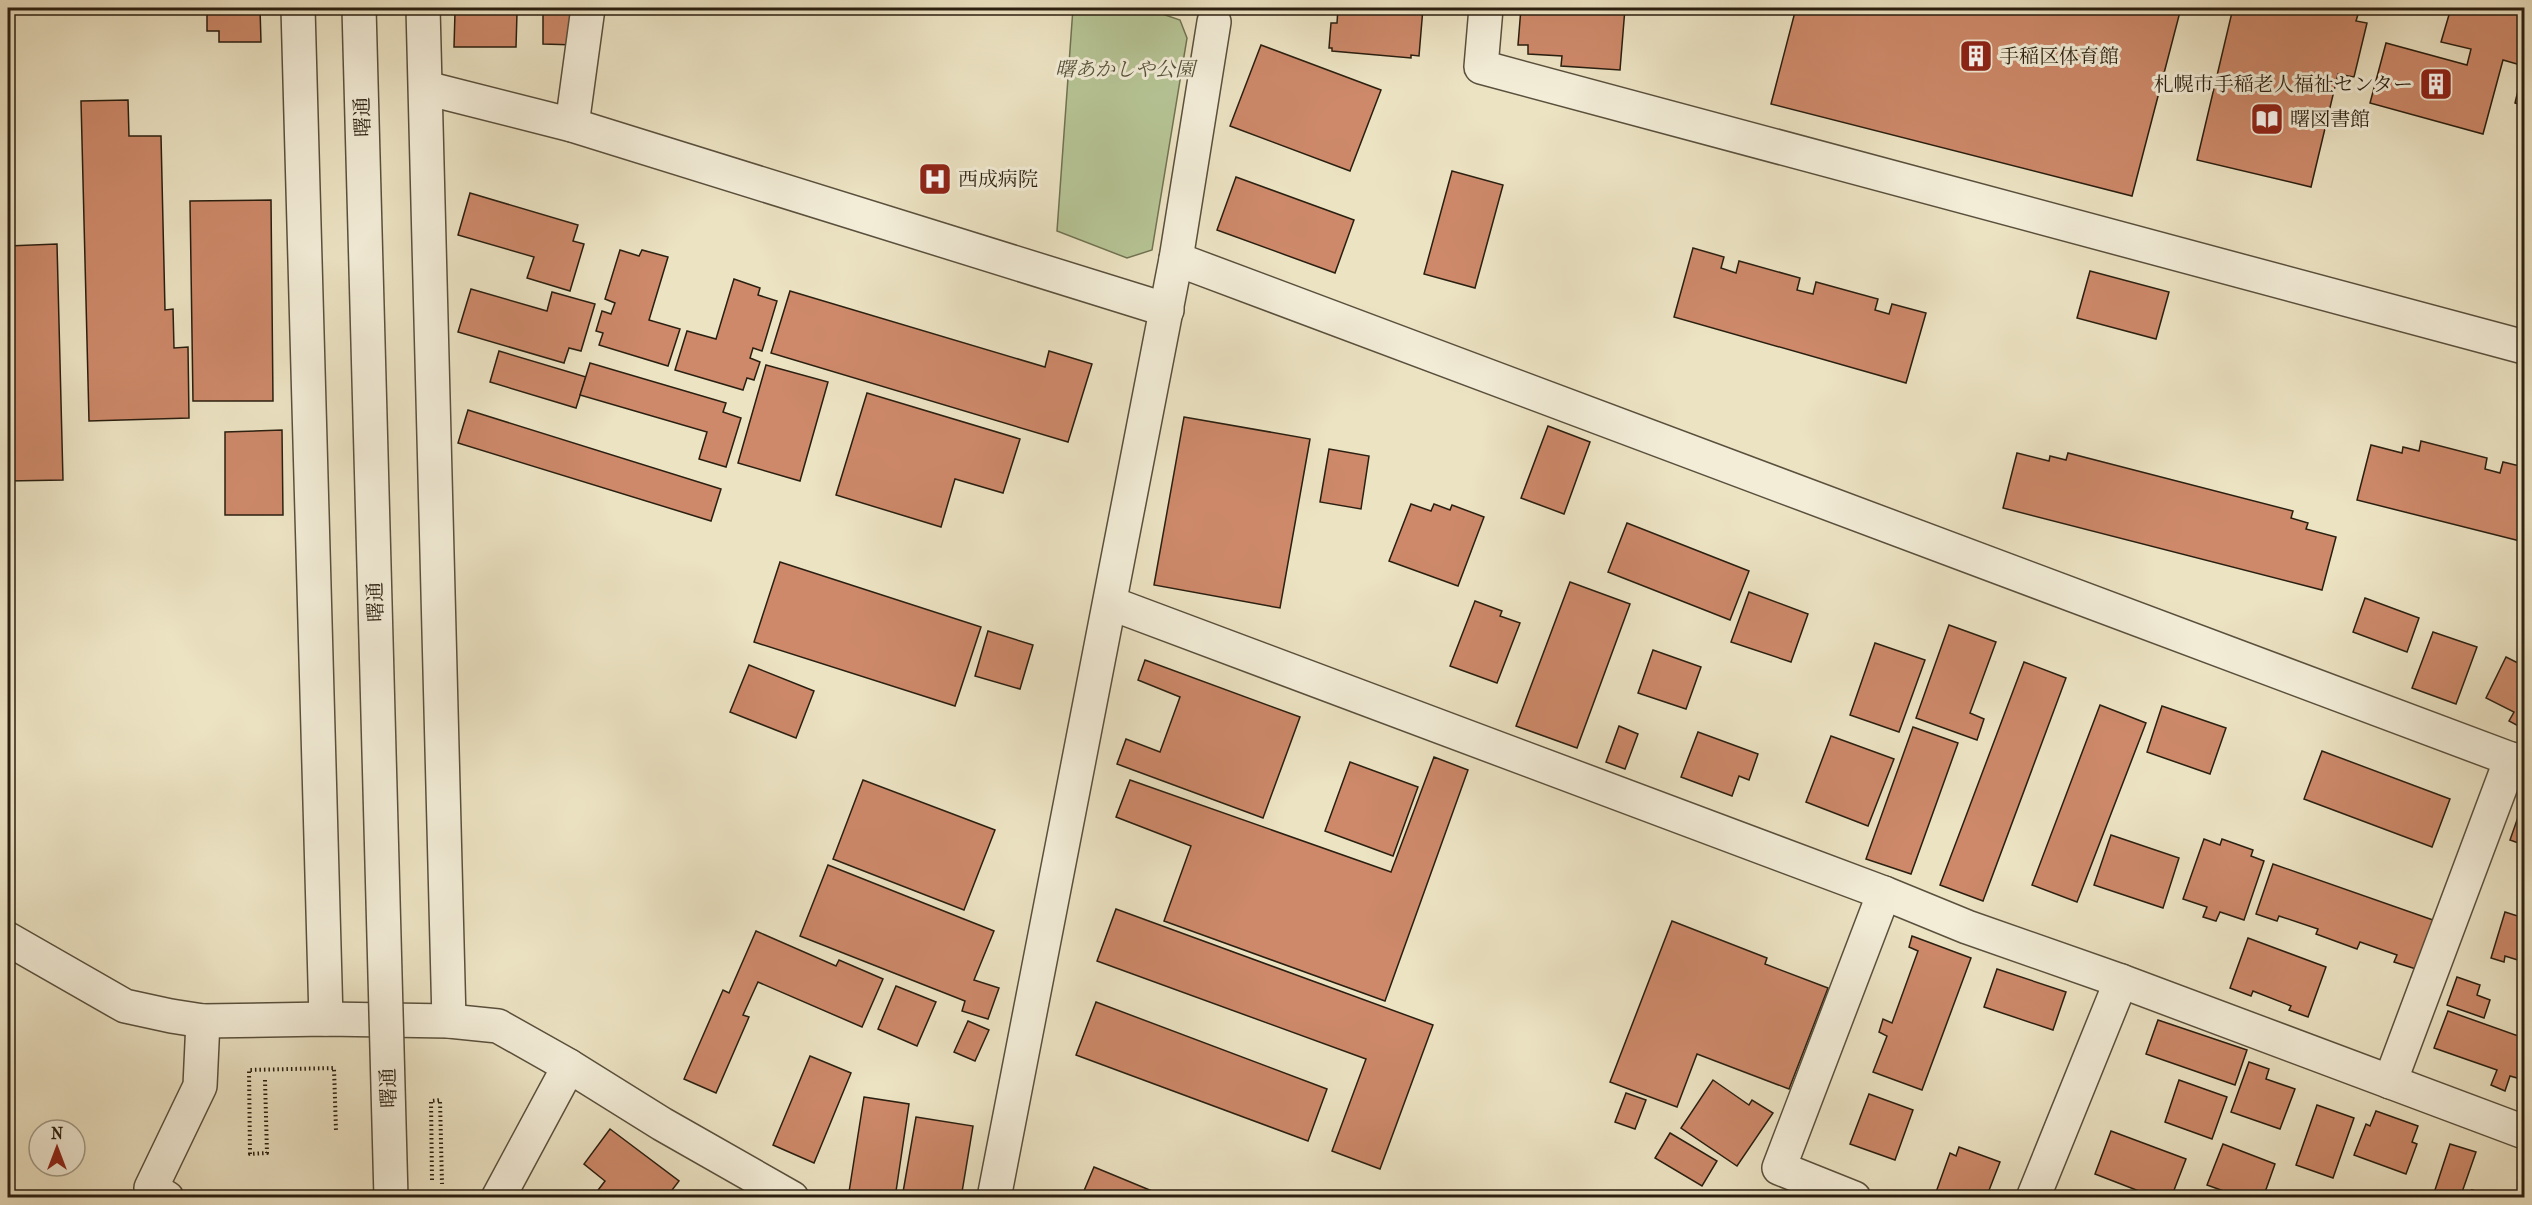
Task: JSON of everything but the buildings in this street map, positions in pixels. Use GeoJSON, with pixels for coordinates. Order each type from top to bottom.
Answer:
{"type":"FeatureCollection","features":[{"type":"Feature","properties":{"kind":"street"},"geometry":{"type":"LineString","coordinates":[[298,8],[326,1019]]}},
{"type":"Feature","properties":{"kind":"street","name":"曙通"},"geometry":{"type":"LineString","coordinates":[[359,8],[391,1197]]}},
{"type":"Feature","properties":{"kind":"street"},"geometry":{"type":"LineString","coordinates":[[423,8],[449,1021]]}},
{"type":"Feature","properties":{"kind":"street"},"geometry":{"type":"LineString","coordinates":[[572,125],[588,8]]}},
{"type":"Feature","properties":{"kind":"street"},"geometry":{"type":"LineString","coordinates":[[1486,8],[1481,68],[2524,347]]}},
{"type":"Feature","properties":{"kind":"street"},"geometry":{"type":"LineString","coordinates":[[994,1197],[1167,310],[1214,22]]}},
{"type":"Feature","properties":{"kind":"street"},"geometry":{"type":"LineString","coordinates":[[426,88],[572,125],[1167,310]]}},
{"type":"Feature","properties":{"kind":"street"},"geometry":{"type":"LineString","coordinates":[[1176,259],[2518,761],[2390,1082]]}},
{"type":"Feature","properties":{"kind":"street"},"geometry":{"type":"LineString","coordinates":[[1110,603],[1884,893],[1967,927],[2121,981],[2524,1132]]}},
{"type":"Feature","properties":{"kind":"street"},"geometry":{"type":"LineString","coordinates":[[1854,1197],[1779,1168],[1884,893]]}},
{"type":"Feature","properties":{"kind":"street"},"geometry":{"type":"LineString","coordinates":[[8,939],[125,1006],[203,1021],[326,1019],[449,1021],[498,1026],[569,1066],[662,1124],[792,1197]]}},
{"type":"Feature","properties":{"kind":"street"},"geometry":{"type":"LineString","coordinates":[[2033,1197],[2121,981]]}},
{"type":"Feature","properties":{"kind":"street"},"geometry":{"type":"LineString","coordinates":[[167,1197],[151,1188],[200,1086],[203,1021]]}},
{"type":"Feature","properties":{"kind":"street"},"geometry":{"type":"LineString","coordinates":[[498,1197],[569,1066]]}},
{"type":"Feature","properties":{"kind":"path"},"geometry":{"type":"LineString","coordinates":[[265,1080],[267,1154],[250,1154],[249,1070],[334,1068],[336,1131]]}},
{"type":"Feature","properties":{"kind":"path"},"geometry":{"type":"LineString","coordinates":[[432,1180],[430,1101],[441,1100],[442,1184]]}},
{"type":"Feature","properties":{"kind":"green space","name":"曙あかしや公園"},"geometry":{"type":"Polygon","coordinates":[[[1073,8],[1145,8],[1180,20],[1187,38],[1152,250],[1127,258],[1057,231],[1073,8]]]}},
{"type":"Feature","properties":{"kind":"place","name":"手稲区体育館"},"geometry":{"type":"Point","coordinates":[1976,56]}},
{"type":"Feature","properties":{"kind":"place","name":"札幌市手稲老人福祉センター"},"geometry":{"type":"Point","coordinates":[2436,84]}},
{"type":"Feature","properties":{"kind":"place","name":"曙図書館"},"geometry":{"type":"Point","coordinates":[2267,119]}},
{"type":"Feature","properties":{"kind":"place","name":"西成病院"},"geometry":{"type":"Point","coordinates":[935,179]}}]}
